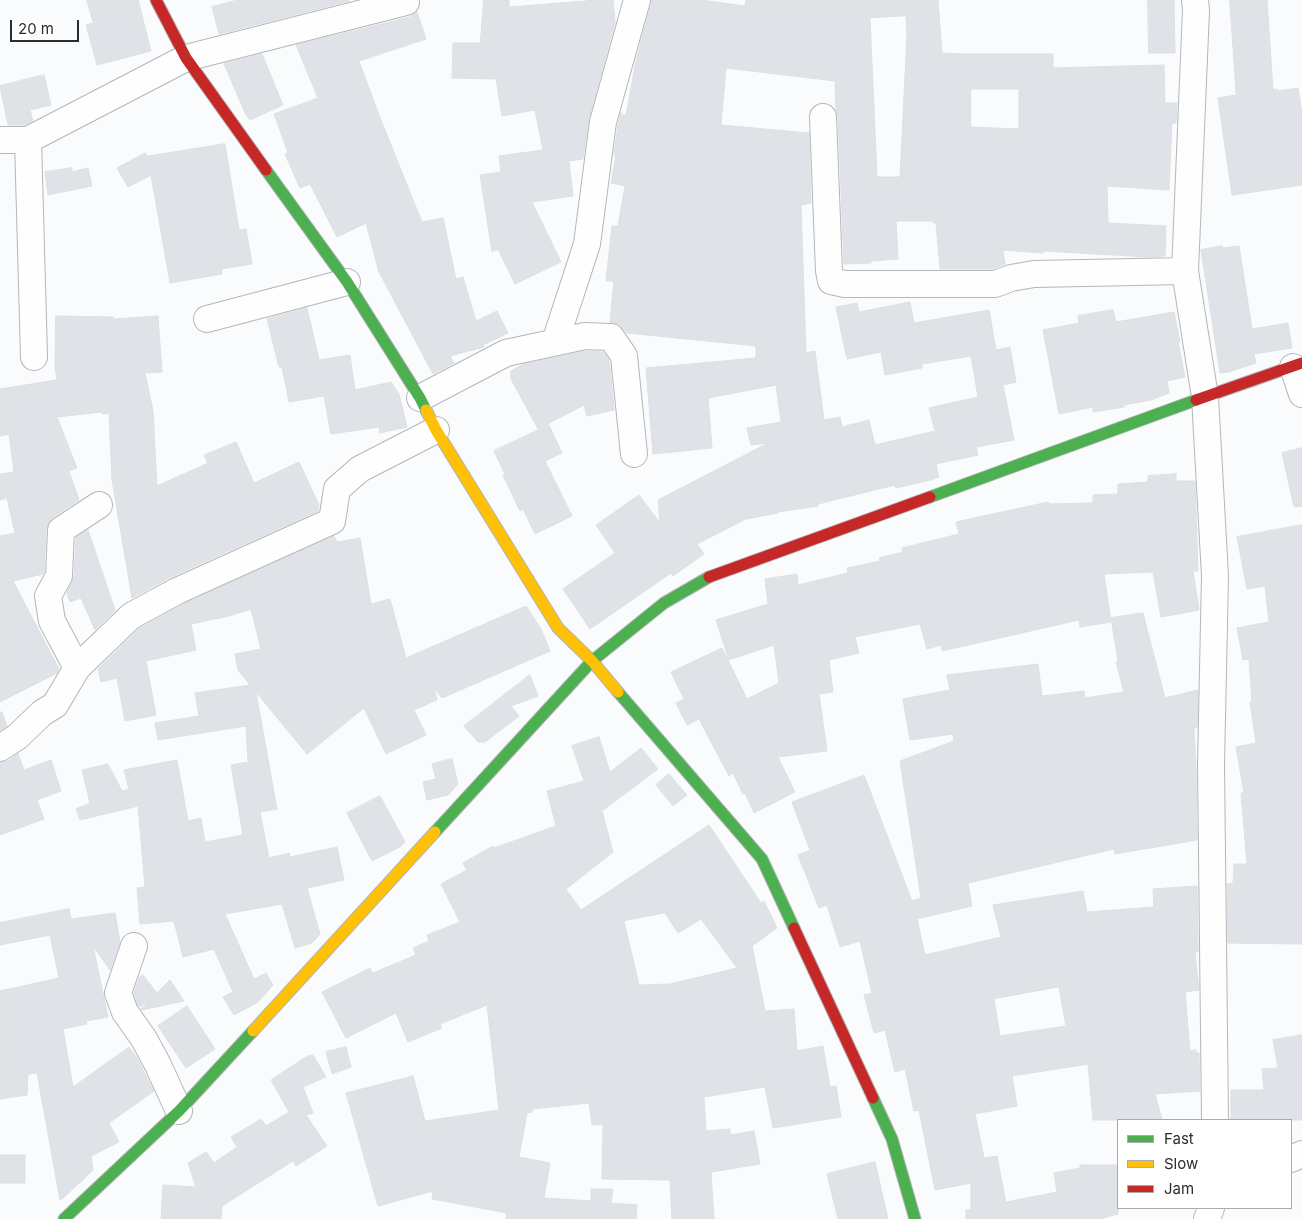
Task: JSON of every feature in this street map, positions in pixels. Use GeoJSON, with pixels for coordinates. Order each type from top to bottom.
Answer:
{"type":"FeatureCollection","features":[{"type":"Feature","properties":{"kind":"street"},"geometry":{"type":"LineString","coordinates":[[156,0],[186,58],[347,282],[420,398],[436,430],[558,628],[592,661],[762,859],[892,1139],[915,1219]]}},
{"type":"Feature","properties":{"kind":"street"},"geometry":{"type":"LineString","coordinates":[[555,342],[587,244],[603,122],[637,0]]}},
{"type":"Feature","properties":{"kind":"street"},"geometry":{"type":"LineString","coordinates":[[1194,0],[1196,10],[1185,271],[1205,397],[1215,576],[1211,765],[1215,1119]]}},
{"type":"Feature","properties":{"kind":"street"},"geometry":{"type":"LineString","coordinates":[[0,140],[28,140],[186,58],[406,2]]}},
{"type":"Feature","properties":{"kind":"street"},"geometry":{"type":"LineString","coordinates":[[824,117],[829,271],[831,282],[845,284],[995,284],[1011,278],[1034,274],[1185,271]]}},
{"type":"Feature","properties":{"kind":"street"},"geometry":{"type":"LineString","coordinates":[[28,140],[34,357]]}},
{"type":"Feature","properties":{"kind":"street"},"geometry":{"type":"LineString","coordinates":[[207,319],[347,282]]}},
{"type":"Feature","properties":{"kind":"street"},"geometry":{"type":"LineString","coordinates":[[420,398],[506,353],[585,336],[611,337],[624,356],[634,454]]}},
{"type":"Feature","properties":{"kind":"street"},"geometry":{"type":"LineString","coordinates":[[64,1219],[179,1111],[592,661],[664,603],[707,578],[1297,365],[1302,394]]}},
{"type":"Feature","properties":{"kind":"street"},"geometry":{"type":"LineString","coordinates":[[0,748],[21,734],[42,713],[54,705],[77,668],[131,616],[177,591],[332,521],[337,489],[360,469],[436,430]]}},
{"type":"Feature","properties":{"kind":"street"},"geometry":{"type":"LineString","coordinates":[[77,668],[52,621],[48,596],[59,576],[62,530],[99,505]]}},
{"type":"Feature","properties":{"kind":"street"},"geometry":{"type":"LineString","coordinates":[[134,946],[118,993],[125,1012],[144,1039],[179,1111]]}},
{"type":"Feature","properties":{"kind":"building"},"geometry":{"type":"Polygon","coordinates":[[[87,0],[138,0],[151,51],[97,65],[86,25],[93,23],[87,0]]]}},
{"type":"Feature","properties":{"kind":"building"},"geometry":{"type":"Polygon","coordinates":[[[238,0],[349,1],[219,34],[212,7],[238,0]]]}},
{"type":"Feature","properties":{"kind":"building"},"geometry":{"type":"Polygon","coordinates":[[[484,0],[509,0],[509,7],[613,0],[615,23],[589,118],[583,159],[569,161],[573,196],[532,202],[561,262],[515,284],[498,249],[492,252],[480,175],[501,172],[499,156],[543,150],[535,110],[502,116],[496,79],[452,78],[453,43],[480,43],[484,0]]]}},
{"type":"Feature","properties":{"kind":"building"},"geometry":{"type":"Polygon","coordinates":[[[652,0],[701,0],[745,6],[746,0],[938,0],[942,53],[1053,54],[1053,68],[1164,65],[1165,103],[1177,103],[1176,123],[1172,123],[1169,190],[1107,186],[1108,223],[1166,226],[1165,256],[1149,257],[1003,250],[1005,264],[992,269],[940,269],[936,223],[933,223],[933,221],[896,221],[898,259],[844,264],[835,81],[726,68],[721,125],[809,133],[811,203],[801,205],[806,353],[815,351],[824,420],[840,417],[842,427],[869,420],[875,445],[935,431],[929,408],[978,397],[971,356],[922,364],[922,368],[885,375],[881,352],[847,359],[836,307],[857,303],[859,312],[910,302],[914,323],[989,310],[996,350],[1010,347],[1016,382],[1003,385],[1014,440],[976,447],[978,455],[936,464],[939,477],[931,480],[896,488],[895,485],[818,504],[818,506],[746,519],[697,544],[704,554],[673,576],[671,573],[590,629],[563,589],[615,553],[596,525],[639,495],[660,523],[658,500],[768,443],[751,445],[747,428],[781,422],[776,385],[708,398],[712,448],[653,454],[646,368],[756,358],[756,346],[627,333],[619,324],[610,322],[614,281],[606,281],[612,226],[618,226],[625,186],[611,183],[616,155],[614,155],[621,112],[621,115],[626,115],[636,61],[652,0]],[[906,16],[870,18],[877,177],[900,177],[907,35],[906,16]],[[971,89],[971,127],[1019,129],[1019,89],[971,89]]]}},
{"type":"Feature","properties":{"kind":"building"},"geometry":{"type":"Polygon","coordinates":[[[1148,0],[1174,0],[1175,53],[1149,53],[1148,0]]]}},
{"type":"Feature","properties":{"kind":"building"},"geometry":{"type":"Polygon","coordinates":[[[1230,0],[1267,0],[1273,90],[1298,88],[1302,114],[1302,185],[1232,195],[1218,98],[1236,95],[1230,0]]]}},
{"type":"Feature","properties":{"kind":"building"},"geometry":{"type":"Polygon","coordinates":[[[417,12],[426,39],[359,61],[422,222],[443,218],[456,279],[463,277],[476,321],[497,311],[508,333],[483,345],[484,347],[450,356],[454,363],[433,374],[379,272],[366,223],[337,237],[310,184],[300,188],[285,154],[288,153],[274,114],[318,98],[296,45],[410,17],[417,12]]]}},
{"type":"Feature","properties":{"kind":"building"},"geometry":{"type":"Polygon","coordinates":[[[262,54],[283,105],[250,120],[246,115],[224,64],[262,54]]]}},
{"type":"Feature","properties":{"kind":"building"},"geometry":{"type":"Polygon","coordinates":[[[44,75],[51,105],[30,110],[33,121],[24,125],[8,125],[0,86],[44,75]]]}},
{"type":"Feature","properties":{"kind":"building"},"geometry":{"type":"Polygon","coordinates":[[[225,144],[239,230],[246,229],[252,264],[221,269],[222,274],[170,283],[151,175],[128,187],[117,168],[145,153],[147,156],[225,144]]]}},
{"type":"Feature","properties":{"kind":"building"},"geometry":{"type":"Polygon","coordinates":[[[72,168],[72,172],[88,168],[92,186],[48,195],[45,172],[72,168]]]}},
{"type":"Feature","properties":{"kind":"building"},"geometry":{"type":"Polygon","coordinates":[[[1222,246],[1223,248],[1239,246],[1252,329],[1288,323],[1292,348],[1254,354],[1256,363],[1220,373],[1201,250],[1222,246]]]}},
{"type":"Feature","properties":{"kind":"building"},"geometry":{"type":"Polygon","coordinates":[[[307,308],[319,360],[350,355],[355,390],[391,382],[399,394],[407,427],[380,433],[379,427],[331,434],[324,396],[289,402],[282,367],[279,367],[267,319],[307,308]]]}},
{"type":"Feature","properties":{"kind":"building"},"geometry":{"type":"Polygon","coordinates":[[[1113,310],[1116,322],[1174,312],[1185,377],[1167,381],[1169,393],[1151,400],[1093,412],[1093,407],[1059,414],[1043,330],[1079,323],[1078,316],[1113,310]]]}},
{"type":"Feature","properties":{"kind":"building"},"geometry":{"type":"Polygon","coordinates":[[[56,316],[113,317],[113,319],[158,316],[162,372],[145,373],[153,411],[157,486],[208,463],[204,455],[236,442],[254,483],[299,462],[319,505],[318,511],[171,577],[132,598],[112,480],[109,413],[103,414],[102,412],[57,417],[77,468],[69,471],[79,500],[53,517],[48,523],[43,574],[13,581],[59,669],[57,673],[0,702],[0,536],[15,533],[7,498],[0,500],[0,474],[14,472],[9,434],[0,436],[0,389],[57,380],[55,366],[56,316]]]}},
{"type":"Feature","properties":{"kind":"building"},"geometry":{"type":"Polygon","coordinates":[[[586,351],[603,352],[608,359],[614,410],[587,416],[584,405],[538,429],[511,379],[511,371],[524,364],[586,351]]]}},
{"type":"Feature","properties":{"kind":"building"},"geometry":{"type":"Polygon","coordinates":[[[549,425],[562,453],[545,461],[572,516],[535,534],[523,509],[520,511],[494,451],[549,425]]]}},
{"type":"Feature","properties":{"kind":"building"},"geometry":{"type":"Polygon","coordinates":[[[1302,448],[1302,506],[1294,507],[1282,453],[1302,448]]]}},
{"type":"Feature","properties":{"kind":"building"},"geometry":{"type":"Polygon","coordinates":[[[1176,474],[1176,481],[1195,481],[1198,571],[1193,571],[1199,610],[1161,617],[1153,572],[1104,574],[1111,622],[1080,627],[1079,620],[942,651],[941,645],[927,649],[920,624],[855,637],[859,653],[829,660],[833,692],[819,694],[827,751],[778,757],[795,792],[754,813],[733,773],[729,776],[699,719],[687,725],[676,703],[684,699],[671,672],[722,648],[747,699],[779,683],[774,645],[729,660],[716,620],[768,604],[765,579],[797,574],[798,585],[848,573],[847,568],[880,561],[879,558],[903,552],[902,548],[959,534],[956,522],[1048,502],[1049,504],[1093,503],[1093,495],[1118,494],[1118,484],[1148,482],[1148,476],[1176,474]]]}},
{"type":"Feature","properties":{"kind":"building"},"geometry":{"type":"Polygon","coordinates":[[[1302,525],[1302,944],[1228,943],[1227,884],[1233,883],[1234,864],[1247,864],[1241,793],[1244,793],[1236,747],[1256,743],[1250,702],[1252,701],[1249,659],[1243,660],[1237,628],[1269,622],[1265,586],[1247,589],[1237,537],[1302,525]]]}},
{"type":"Feature","properties":{"kind":"building"},"geometry":{"type":"Polygon","coordinates":[[[88,530],[115,610],[95,630],[81,598],[70,602],[67,593],[74,577],[76,538],[88,530]]]}},
{"type":"Feature","properties":{"kind":"building"},"geometry":{"type":"Polygon","coordinates":[[[334,536],[337,542],[360,538],[371,604],[390,599],[406,658],[526,606],[541,629],[550,651],[442,698],[434,688],[437,700],[414,710],[426,735],[386,754],[364,708],[307,754],[256,692],[277,809],[260,812],[269,858],[289,853],[290,857],[337,847],[344,880],[307,888],[320,934],[312,943],[295,948],[282,904],[225,914],[254,979],[266,973],[273,985],[258,1002],[234,1015],[223,997],[233,992],[214,949],[183,957],[174,921],[140,924],[137,888],[145,887],[138,806],[80,820],[76,809],[90,803],[82,770],[108,764],[122,791],[129,789],[124,770],[177,760],[188,821],[201,818],[205,842],[243,835],[231,765],[248,762],[246,726],[158,740],[155,723],[199,716],[195,693],[250,685],[238,670],[235,654],[261,649],[251,609],[191,624],[196,650],[146,661],[156,715],[125,721],[117,678],[101,682],[98,669],[140,628],[184,604],[334,536]]]}},
{"type":"Feature","properties":{"kind":"building"},"geometry":{"type":"Polygon","coordinates":[[[1143,613],[1165,698],[1198,691],[1197,727],[1194,728],[1197,840],[1115,854],[1114,849],[968,883],[972,906],[917,919],[925,955],[1001,937],[993,905],[1083,891],[1087,912],[1154,907],[1153,889],[1197,886],[1198,952],[1195,952],[1199,990],[1185,992],[1190,1051],[1196,1050],[1196,1053],[1199,1053],[1200,1091],[1155,1094],[1162,1119],[1093,1120],[1088,1064],[1012,1076],[1017,1106],[975,1114],[984,1158],[997,1156],[1006,1202],[1057,1192],[1054,1173],[1080,1168],[1080,1165],[1117,1165],[1118,1214],[1099,1219],[966,1219],[966,1210],[971,1209],[971,1183],[935,1190],[919,1110],[914,1111],[905,1069],[895,1072],[885,1030],[874,1033],[864,995],[872,993],[860,941],[840,947],[827,905],[819,908],[798,855],[810,850],[792,802],[864,775],[912,901],[921,898],[900,761],[954,741],[953,734],[910,740],[903,699],[950,690],[947,675],[1038,664],[1042,696],[1084,691],[1085,698],[1124,692],[1116,662],[1118,661],[1111,618],[1143,613]],[[1059,987],[994,999],[1000,1036],[1066,1026],[1059,987]]]}},
{"type":"Feature","properties":{"kind":"building"},"geometry":{"type":"Polygon","coordinates":[[[530,675],[538,696],[511,706],[519,716],[485,742],[478,742],[464,726],[530,675]]]}},
{"type":"Feature","properties":{"kind":"building"},"geometry":{"type":"Polygon","coordinates":[[[0,712],[2,712],[7,726],[0,730],[0,712]]]}},
{"type":"Feature","properties":{"kind":"building"},"geometry":{"type":"Polygon","coordinates":[[[599,737],[610,772],[641,748],[658,769],[602,811],[613,852],[566,889],[581,910],[709,825],[761,903],[764,901],[777,928],[752,946],[765,1011],[794,1009],[797,1051],[823,1046],[830,1087],[836,1086],[841,1117],[773,1128],[765,1087],[704,1097],[706,1131],[730,1129],[730,1135],[754,1131],[760,1164],[711,1172],[714,1219],[672,1219],[670,1180],[602,1179],[603,1124],[592,1125],[589,1103],[532,1109],[532,1112],[527,1113],[519,1157],[550,1163],[544,1198],[591,1201],[591,1189],[613,1189],[611,1203],[637,1205],[636,1219],[506,1219],[507,1213],[432,1199],[433,1191],[378,1206],[346,1093],[413,1076],[425,1121],[499,1110],[487,1005],[440,1024],[442,1028],[408,1042],[396,1013],[346,1038],[322,992],[370,968],[373,973],[416,955],[413,948],[429,941],[427,935],[460,922],[441,884],[467,870],[463,863],[493,846],[494,848],[556,826],[547,791],[584,781],[572,746],[599,737]],[[665,913],[624,921],[639,985],[670,984],[737,968],[701,919],[678,933],[665,913]]]}},
{"type":"Feature","properties":{"kind":"building"},"geometry":{"type":"Polygon","coordinates":[[[18,754],[24,770],[51,760],[61,791],[37,800],[44,819],[0,835],[0,763],[8,761],[18,754]]]}},
{"type":"Feature","properties":{"kind":"building"},"geometry":{"type":"Polygon","coordinates":[[[452,759],[458,784],[448,795],[427,800],[423,782],[436,779],[432,764],[452,759]]]}},
{"type":"Feature","properties":{"kind":"building"},"geometry":{"type":"Polygon","coordinates":[[[669,774],[687,795],[673,806],[656,785],[669,774]]]}},
{"type":"Feature","properties":{"kind":"building"},"geometry":{"type":"Polygon","coordinates":[[[380,796],[405,842],[400,847],[372,861],[347,813],[380,796]]]}},
{"type":"Feature","properties":{"kind":"building"},"geometry":{"type":"Polygon","coordinates":[[[69,909],[71,919],[115,913],[120,942],[110,970],[93,946],[108,1017],[86,1021],[87,1024],[63,1029],[73,1087],[129,1047],[137,1058],[154,1091],[109,1123],[119,1142],[91,1156],[93,1170],[60,1200],[37,1073],[28,1074],[27,1095],[0,1099],[0,991],[59,978],[50,935],[0,945],[0,923],[69,909]]]}},
{"type":"Feature","properties":{"kind":"building"},"geometry":{"type":"Polygon","coordinates":[[[143,975],[157,993],[170,980],[184,1001],[142,1010],[152,998],[140,1007],[138,1005],[134,993],[139,978],[143,975]]]}},
{"type":"Feature","properties":{"kind":"building"},"geometry":{"type":"Polygon","coordinates":[[[187,1006],[215,1049],[186,1068],[158,1026],[187,1006]]]}},
{"type":"Feature","properties":{"kind":"building"},"geometry":{"type":"Polygon","coordinates":[[[1302,1035],[1302,1120],[1231,1119],[1231,1090],[1264,1090],[1262,1069],[1278,1068],[1273,1040],[1302,1035]]]}},
{"type":"Feature","properties":{"kind":"building"},"geometry":{"type":"Polygon","coordinates":[[[346,1047],[351,1067],[332,1074],[326,1052],[346,1047]]]}},
{"type":"Feature","properties":{"kind":"building"},"geometry":{"type":"Polygon","coordinates":[[[313,1055],[326,1077],[303,1087],[313,1113],[306,1115],[327,1146],[296,1166],[293,1161],[222,1206],[221,1219],[161,1219],[163,1185],[196,1187],[188,1163],[206,1152],[214,1163],[237,1147],[231,1137],[261,1119],[266,1126],[289,1112],[271,1080],[306,1057],[313,1055]]]}},
{"type":"Feature","properties":{"kind":"building"},"geometry":{"type":"Polygon","coordinates":[[[0,1155],[25,1155],[25,1183],[0,1183],[0,1155]]]}},
{"type":"Feature","properties":{"kind":"building"},"geometry":{"type":"Polygon","coordinates":[[[875,1162],[888,1219],[838,1219],[827,1174],[875,1162]]]}},
{"type":"Feature","properties":{"kind":"traffic: fast"},"geometry":{"type":"LineString","coordinates":[[266,170],[347,282],[426,410]]}},
{"type":"Feature","properties":{"kind":"traffic: fast"},"geometry":{"type":"LineString","coordinates":[[930,497],[1196,400]]}},
{"type":"Feature","properties":{"kind":"traffic: fast"},"geometry":{"type":"LineString","coordinates":[[435,832],[592,661],[664,603],[709,577]]}},
{"type":"Feature","properties":{"kind":"traffic: fast"},"geometry":{"type":"LineString","coordinates":[[618,692],[762,859],[794,928]]}},
{"type":"Feature","properties":{"kind":"traffic: fast"},"geometry":{"type":"LineString","coordinates":[[64,1219],[179,1111],[253,1031]]}},
{"type":"Feature","properties":{"kind":"traffic: fast"},"geometry":{"type":"LineString","coordinates":[[873,1098],[892,1139],[915,1219]]}},
{"type":"Feature","properties":{"kind":"traffic: slow"},"geometry":{"type":"LineString","coordinates":[[426,410],[436,430],[558,628],[592,661],[618,692]]}},
{"type":"Feature","properties":{"kind":"traffic: slow"},"geometry":{"type":"LineString","coordinates":[[253,1031],[435,832]]}},
{"type":"Feature","properties":{"kind":"traffic: jam"},"geometry":{"type":"LineString","coordinates":[[156,0],[186,58],[266,170]]}},
{"type":"Feature","properties":{"kind":"traffic: jam"},"geometry":{"type":"LineString","coordinates":[[1196,400],[1302,363]]}},
{"type":"Feature","properties":{"kind":"traffic: jam"},"geometry":{"type":"LineString","coordinates":[[709,577],[930,497]]}},
{"type":"Feature","properties":{"kind":"traffic: jam"},"geometry":{"type":"LineString","coordinates":[[794,928],[873,1098]]}}]}
